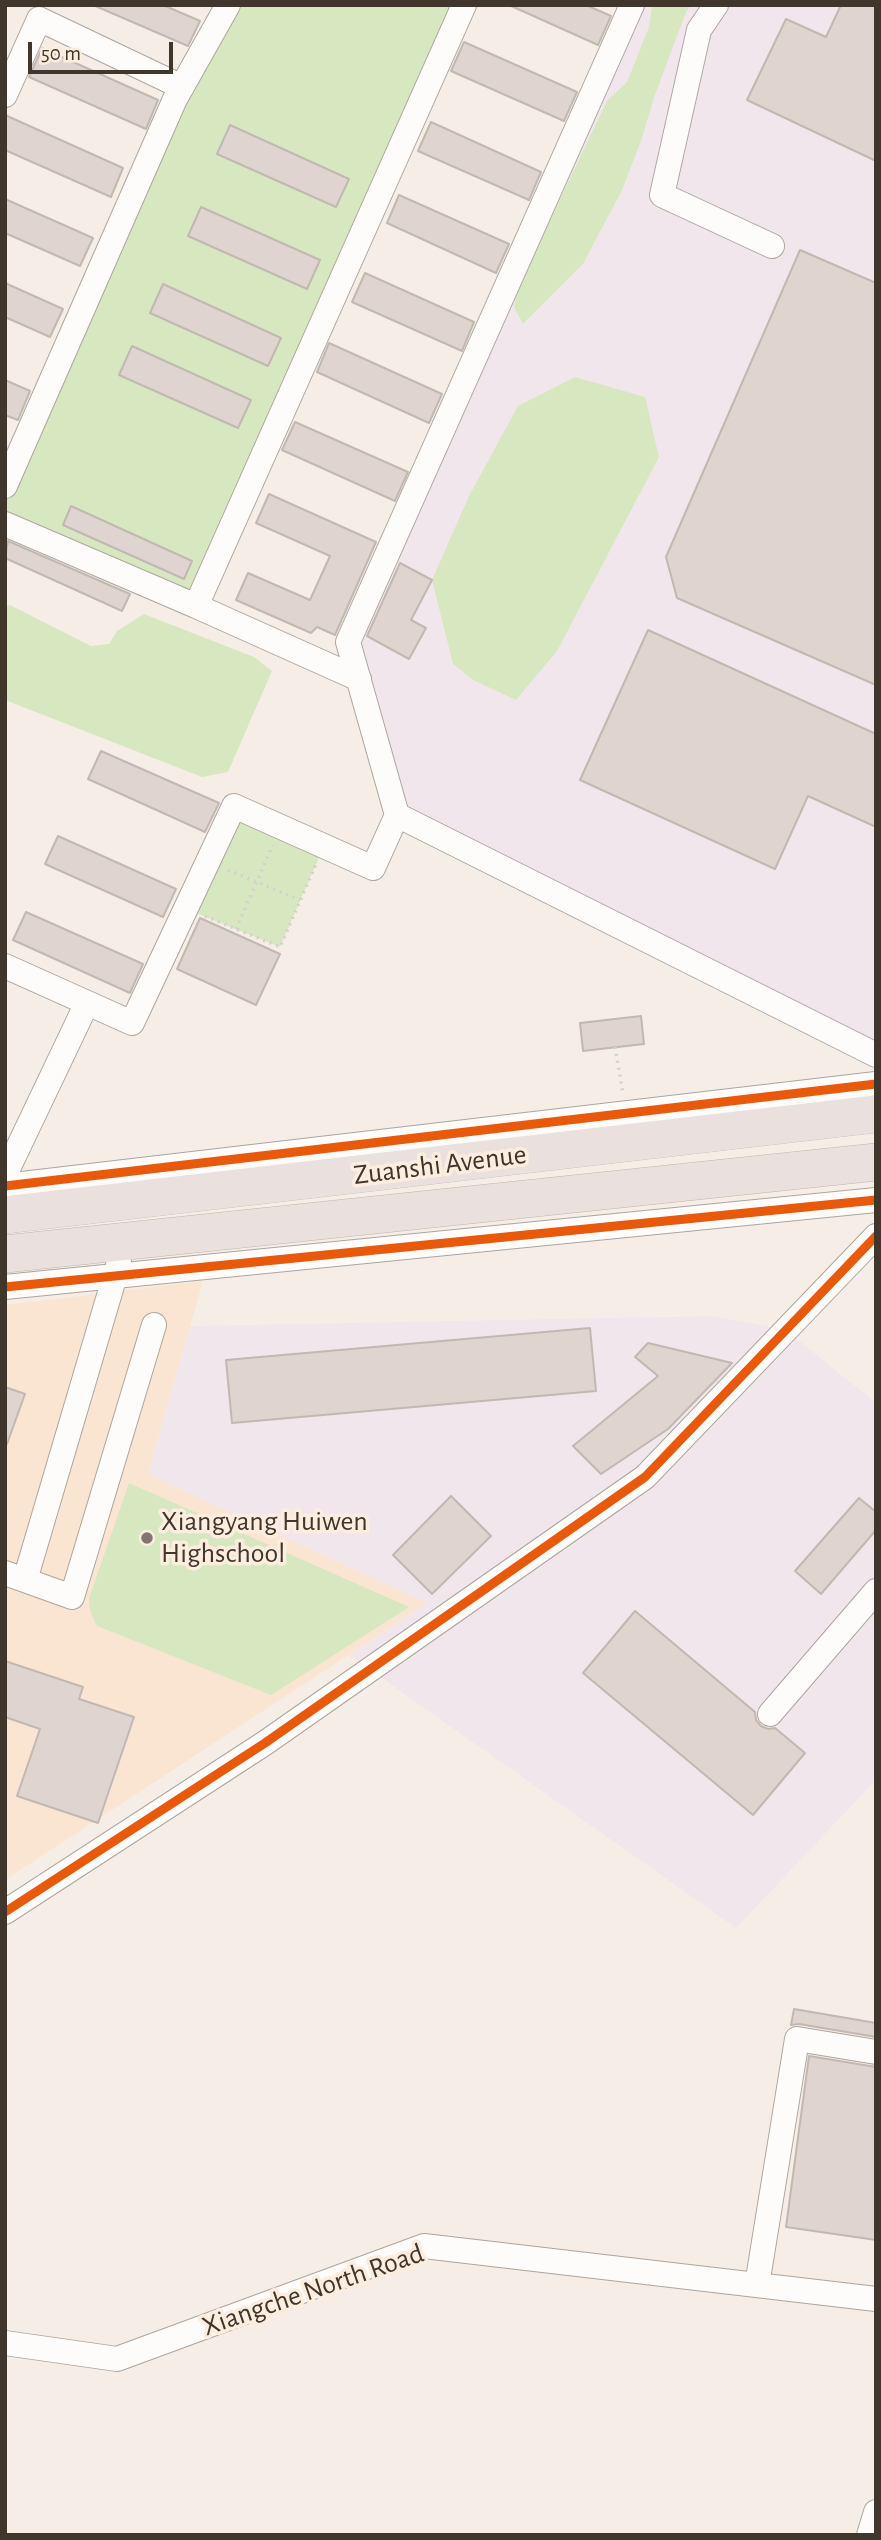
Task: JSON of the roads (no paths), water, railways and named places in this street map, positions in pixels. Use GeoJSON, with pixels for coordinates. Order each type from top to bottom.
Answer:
{"type":"FeatureCollection","features":[{"type":"Feature","properties":{"kind":"highway","name":"Zuanshi Avenue"},"geometry":{"type":"LineString","coordinates":[[5,1215],[876,1114]]}},
{"type":"Feature","properties":{"kind":"highway","name":"Zuanshi Avenue"},"geometry":{"type":"LineString","coordinates":[[5,1254],[120,1258],[876,1163]]}},
{"type":"Feature","properties":{"kind":"street"},"geometry":{"type":"LineString","coordinates":[[5,486],[13,449],[182,87],[228,5]]}},
{"type":"Feature","properties":{"kind":"street"},"geometry":{"type":"LineString","coordinates":[[196,606],[464,5]]}},
{"type":"Feature","properties":{"kind":"street"},"geometry":{"type":"LineString","coordinates":[[5,967],[132,1023],[234,806],[373,868],[397,815],[348,642],[632,5]]}},
{"type":"Feature","properties":{"kind":"street"},"geometry":{"type":"LineString","coordinates":[[716,5],[699,30],[662,195],[772,246]]}},
{"type":"Feature","properties":{"kind":"street"},"geometry":{"type":"LineString","coordinates":[[5,95],[39,19],[182,87]]}},
{"type":"Feature","properties":{"kind":"street"},"geometry":{"type":"LineString","coordinates":[[5,524],[359,679]]}},
{"type":"Feature","properties":{"kind":"street"},"geometry":{"type":"LineString","coordinates":[[397,815],[876,1055]]}},
{"type":"Feature","properties":{"kind":"street"},"geometry":{"type":"LineString","coordinates":[[5,1175],[87,1003]]}},
{"type":"Feature","properties":{"kind":"street"},"geometry":{"type":"LineString","coordinates":[[5,1186],[876,1084]]}},
{"type":"Feature","properties":{"kind":"street"},"geometry":{"type":"LineString","coordinates":[[5,1287],[120,1258],[876,1200]]}},
{"type":"Feature","properties":{"kind":"street"},"geometry":{"type":"LineString","coordinates":[[5,1912],[265,1743],[645,1476],[876,1236]]}},
{"type":"Feature","properties":{"kind":"street"},"geometry":{"type":"LineString","coordinates":[[120,1258],[15,1577],[72,1597],[154,1325]]}},
{"type":"Feature","properties":{"kind":"street"},"geometry":{"type":"LineString","coordinates":[[770,1714],[876,1591]]}},
{"type":"Feature","properties":{"kind":"street"},"geometry":{"type":"LineString","coordinates":[[757,2285],[797,2039],[876,2052]]}},
{"type":"Feature","properties":{"kind":"street","name":"Xiangche North Road"},"geometry":{"type":"LineString","coordinates":[[5,2343],[117,2359],[424,2246],[876,2299]]}},
{"type":"Feature","properties":{"kind":"street"},"geometry":{"type":"LineString","coordinates":[[869,2535],[876,2512]]}},
{"type":"Feature","properties":{"kind":"place","name":"Xiangyang Huiwen Highschool"},"geometry":{"type":"Point","coordinates":[147,1538]}}]}
